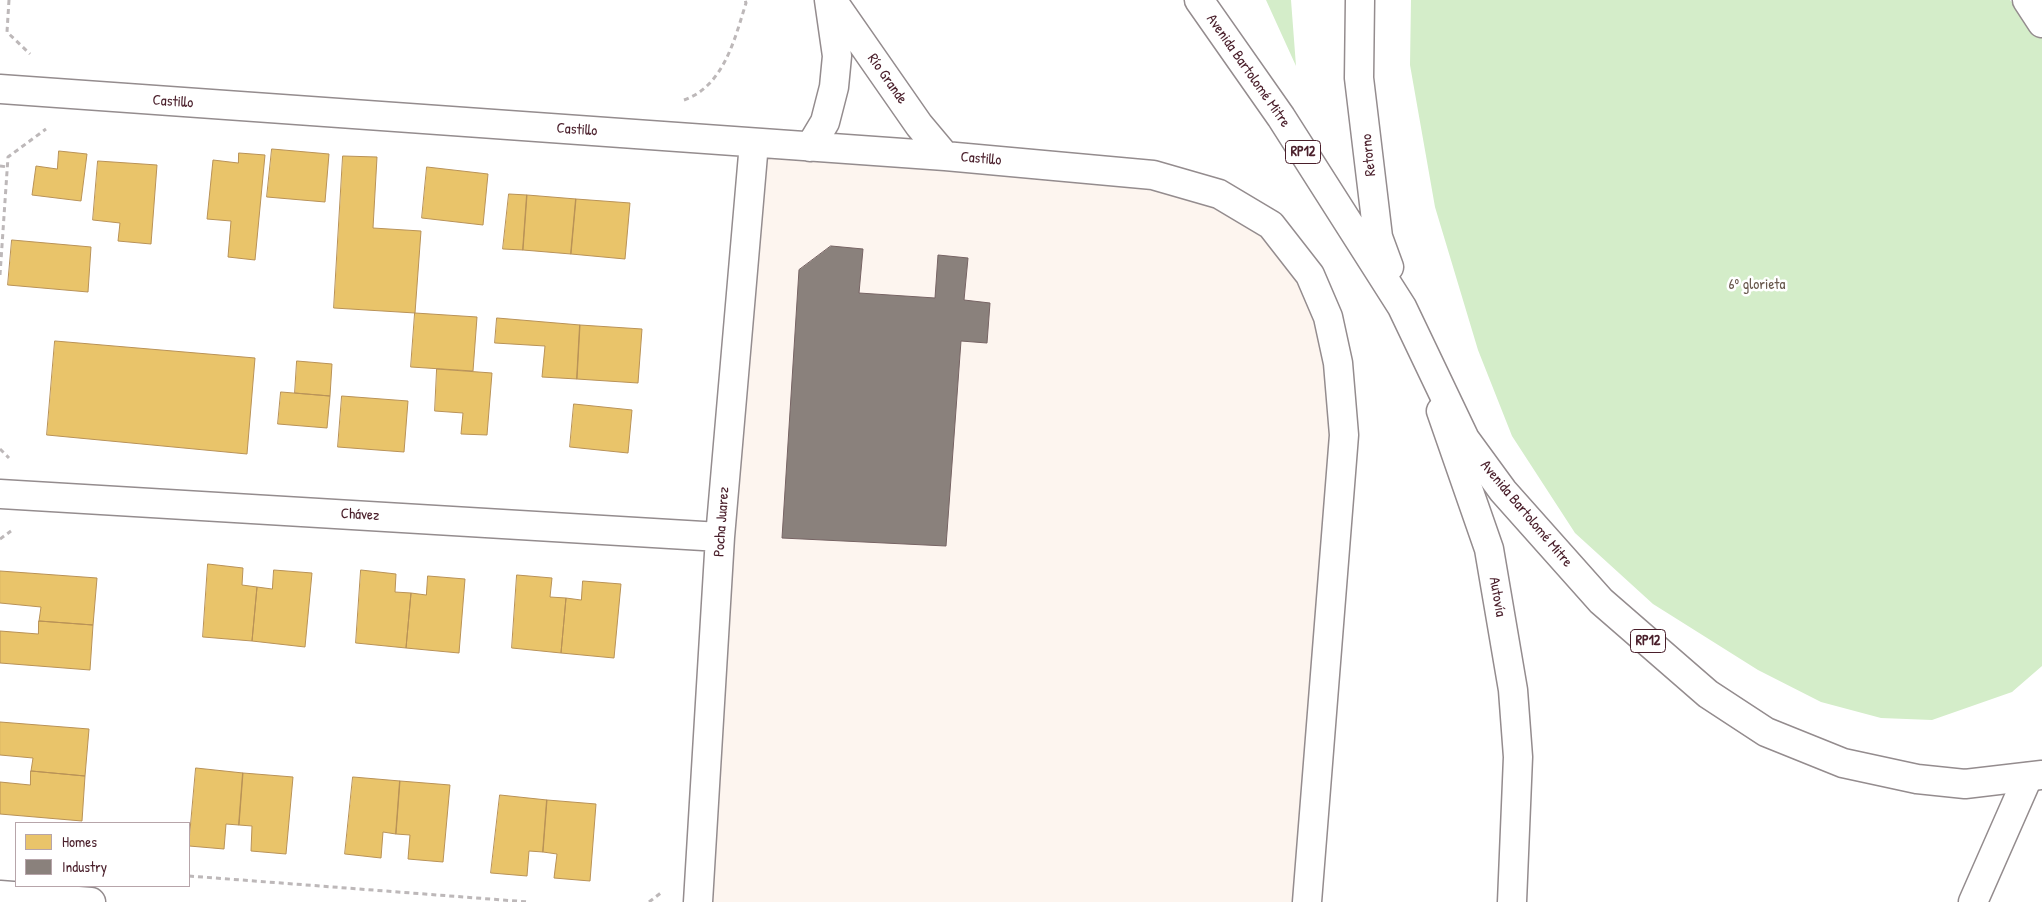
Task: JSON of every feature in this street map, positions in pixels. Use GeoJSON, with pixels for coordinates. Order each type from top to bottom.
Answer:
{"type":"FeatureCollection","features":[{"type":"Feature","properties":{"kind":"street"},"geometry":{"type":"LineString","coordinates":[[810,147],[825,122],[834,87],[837,56],[830,0]]}},
{"type":"Feature","properties":{"kind":"street","name":"Río Grande"},"geometry":{"type":"LineString","coordinates":[[830,0],[919,125],[945,156]]}},
{"type":"Feature","properties":{"kind":"street","name":"Avenida Bartolomé Mitre"},"geometry":{"type":"LineString","coordinates":[[1199,0],[1281,117],[1402,307],[1466,439],[1503,491],[1601,601],[1708,694],[1766,732],[1843,763],[1917,779],[1965,784],[2037,774]]}},
{"type":"Feature","properties":{"kind":"street","name":"Retorno"},"geometry":{"type":"LineString","coordinates":[[1360,0],[1360,78],[1378,236],[1402,307]]}},
{"type":"Feature","properties":{"kind":"street"},"geometry":{"type":"LineString","coordinates":[[2027,0],[2042,23]]}},
{"type":"Feature","properties":{"kind":"street","name":"Castillo"},"geometry":{"type":"LineString","coordinates":[[0,89],[945,156],[1153,175],[1219,194],[1271,225],[1310,275],[1328,317],[1338,363],[1344,435],[1307,902]]}},
{"type":"Feature","properties":{"kind":"street","name":"Pocha Juarez"},"geometry":{"type":"LineString","coordinates":[[698,902],[720,537],[754,143]]}},
{"type":"Feature","properties":{"kind":"street","name":"Autovía"},"geometry":{"type":"LineString","coordinates":[[1402,307],[1490,550],[1513,690],[1518,757],[1512,902]]}},
{"type":"Feature","properties":{"kind":"street","name":"Chávez"},"geometry":{"type":"LineString","coordinates":[[0,494],[720,537]]}},
{"type":"Feature","properties":{"kind":"street"},"geometry":{"type":"LineString","coordinates":[[1973,902],[2037,774]]}},
{"type":"Feature","properties":{"kind":"street"},"geometry":{"type":"LineString","coordinates":[[0,895],[91,902]]}},
{"type":"Feature","properties":{"kind":"path"},"geometry":{"type":"LineString","coordinates":[[0,275],[8,157],[46,129],[56,130]]}},
{"type":"Feature","properties":{"kind":"path"},"geometry":{"type":"LineString","coordinates":[[0,166],[8,167]]}},
{"type":"Feature","properties":{"kind":"path"},"geometry":{"type":"LineString","coordinates":[[0,449],[14,463]]}},
{"type":"Feature","properties":{"kind":"path"},"geometry":{"type":"LineString","coordinates":[[0,539],[16,527]]}},
{"type":"Feature","properties":{"kind":"path"},"geometry":{"type":"LineString","coordinates":[[190,876],[529,902]]}},
{"type":"Feature","properties":{"kind":"path"},"geometry":{"type":"LineString","coordinates":[[649,902],[669,886]]}},
{"type":"Feature","properties":{"kind":"shaded area"},"geometry":{"type":"Polygon","coordinates":[[[754,143],[1153,175],[1271,225],[1338,363],[1307,902],[698,902],[754,143]]]}},
{"type":"Feature","properties":{"kind":"green space"},"geometry":{"type":"Polygon","coordinates":[[[1266,0],[1291,0],[1296,66],[1266,0]]]}},
{"type":"Feature","properties":{"kind":"green space","name":"6º glorieta"},"geometry":{"type":"Polygon","coordinates":[[[1411,0],[2010,0],[2042,34],[2042,666],[2012,692],[1932,720],[1881,718],[1821,702],[1758,670],[1653,604],[1575,533],[1512,436],[1478,350],[1435,207],[1410,65],[1411,0]]]}},
{"type":"Feature","properties":{"kind":"building: Homes"},"geometry":{"type":"Polygon","coordinates":[[[272,149],[329,154],[325,202],[267,197],[272,149]]]}},
{"type":"Feature","properties":{"kind":"building: Homes"},"geometry":{"type":"Polygon","coordinates":[[[59,151],[87,154],[81,201],[32,195],[36,166],[57,169],[59,151]]]}},
{"type":"Feature","properties":{"kind":"building: Homes"},"geometry":{"type":"Polygon","coordinates":[[[239,153],[265,155],[255,260],[228,257],[231,221],[207,219],[213,160],[238,163],[239,153]]]}},
{"type":"Feature","properties":{"kind":"building: Homes"},"geometry":{"type":"Polygon","coordinates":[[[343,156],[377,157],[373,228],[421,231],[415,313],[334,308],[343,156]]]}},
{"type":"Feature","properties":{"kind":"building: Homes"},"geometry":{"type":"Polygon","coordinates":[[[98,161],[157,165],[151,244],[118,241],[120,223],[93,220],[98,161]]]}},
{"type":"Feature","properties":{"kind":"building: Homes"},"geometry":{"type":"Polygon","coordinates":[[[427,167],[488,174],[483,225],[422,218],[427,167]]]}},
{"type":"Feature","properties":{"kind":"building: Homes"},"geometry":{"type":"Polygon","coordinates":[[[509,194],[527,195],[523,250],[503,249],[509,194]]]}},
{"type":"Feature","properties":{"kind":"building: Homes"},"geometry":{"type":"Polygon","coordinates":[[[527,195],[576,199],[571,254],[523,250],[527,195]]]}},
{"type":"Feature","properties":{"kind":"building: Homes"},"geometry":{"type":"Polygon","coordinates":[[[576,199],[630,203],[625,259],[571,254],[576,199]]]}},
{"type":"Feature","properties":{"kind":"building: Homes"},"geometry":{"type":"Polygon","coordinates":[[[12,240],[91,247],[88,292],[8,285],[12,240]]]}},
{"type":"Feature","properties":{"kind":"building: Homes"},"geometry":{"type":"Polygon","coordinates":[[[415,313],[477,317],[473,371],[411,367],[415,313]]]}},
{"type":"Feature","properties":{"kind":"building: Homes"},"geometry":{"type":"Polygon","coordinates":[[[497,318],[580,325],[577,379],[542,377],[545,346],[495,343],[497,318]]]}},
{"type":"Feature","properties":{"kind":"building: Homes"},"geometry":{"type":"Polygon","coordinates":[[[580,325],[642,329],[638,383],[577,379],[580,325]]]}},
{"type":"Feature","properties":{"kind":"building: Homes"},"geometry":{"type":"Polygon","coordinates":[[[55,341],[255,358],[247,454],[47,435],[55,341]]]}},
{"type":"Feature","properties":{"kind":"building: Homes"},"geometry":{"type":"Polygon","coordinates":[[[297,361],[332,364],[330,396],[295,393],[297,361]]]}},
{"type":"Feature","properties":{"kind":"building: Homes"},"geometry":{"type":"Polygon","coordinates":[[[437,369],[492,373],[487,435],[461,434],[463,413],[435,411],[437,369]]]}},
{"type":"Feature","properties":{"kind":"building: Homes"},"geometry":{"type":"Polygon","coordinates":[[[281,392],[330,396],[327,428],[278,424],[281,392]]]}},
{"type":"Feature","properties":{"kind":"building: Homes"},"geometry":{"type":"Polygon","coordinates":[[[342,396],[408,401],[404,452],[338,447],[342,396]]]}},
{"type":"Feature","properties":{"kind":"building: Homes"},"geometry":{"type":"Polygon","coordinates":[[[574,404],[632,410],[628,453],[570,447],[574,404]]]}},
{"type":"Feature","properties":{"kind":"building: Homes"},"geometry":{"type":"Polygon","coordinates":[[[208,564],[243,568],[242,585],[257,587],[252,641],[203,637],[208,564]]]}},
{"type":"Feature","properties":{"kind":"building: Homes"},"geometry":{"type":"Polygon","coordinates":[[[274,570],[312,573],[305,647],[252,641],[257,587],[272,589],[274,570]]]}},
{"type":"Feature","properties":{"kind":"building: Homes"},"geometry":{"type":"Polygon","coordinates":[[[361,570],[396,574],[395,592],[411,593],[406,648],[356,643],[361,570]]]}},
{"type":"Feature","properties":{"kind":"building: Homes"},"geometry":{"type":"Polygon","coordinates":[[[0,571],[97,578],[93,625],[39,621],[41,607],[0,603],[0,571]]]}},
{"type":"Feature","properties":{"kind":"building: Homes"},"geometry":{"type":"Polygon","coordinates":[[[517,575],[552,578],[550,597],[566,598],[561,653],[512,648],[517,575]]]}},
{"type":"Feature","properties":{"kind":"building: Homes"},"geometry":{"type":"Polygon","coordinates":[[[428,576],[465,579],[459,653],[406,648],[411,593],[426,595],[428,576]]]}},
{"type":"Feature","properties":{"kind":"building: Homes"},"geometry":{"type":"Polygon","coordinates":[[[583,581],[621,584],[614,658],[561,653],[566,598],[581,600],[583,581]]]}},
{"type":"Feature","properties":{"kind":"building: Homes"},"geometry":{"type":"Polygon","coordinates":[[[39,621],[93,625],[90,670],[0,663],[0,631],[38,634],[39,621]]]}},
{"type":"Feature","properties":{"kind":"building: Homes"},"geometry":{"type":"Polygon","coordinates":[[[0,722],[89,729],[85,776],[31,771],[33,758],[0,755],[0,722]]]}},
{"type":"Feature","properties":{"kind":"building: Homes"},"geometry":{"type":"Polygon","coordinates":[[[196,768],[243,773],[239,825],[226,824],[224,849],[190,846],[196,768]]]}},
{"type":"Feature","properties":{"kind":"building: Homes"},"geometry":{"type":"Polygon","coordinates":[[[31,771],[85,776],[82,821],[0,814],[0,782],[30,785],[31,771]]]}},
{"type":"Feature","properties":{"kind":"building: Homes"},"geometry":{"type":"Polygon","coordinates":[[[243,773],[293,777],[286,854],[251,851],[252,826],[239,825],[243,773]]]}},
{"type":"Feature","properties":{"kind":"building: Homes"},"geometry":{"type":"Polygon","coordinates":[[[353,777],[400,781],[396,834],[383,832],[381,858],[345,854],[353,777]]]}},
{"type":"Feature","properties":{"kind":"building: Homes"},"geometry":{"type":"Polygon","coordinates":[[[400,781],[450,785],[443,862],[408,859],[410,835],[396,834],[400,781]]]}},
{"type":"Feature","properties":{"kind":"building: Homes"},"geometry":{"type":"Polygon","coordinates":[[[500,795],[547,800],[543,852],[529,851],[527,876],[491,873],[500,795]]]}},
{"type":"Feature","properties":{"kind":"building: Homes"},"geometry":{"type":"Polygon","coordinates":[[[547,800],[596,804],[590,881],[554,878],[557,854],[543,852],[547,800]]]}},
{"type":"Feature","properties":{"kind":"building: Industry"},"geometry":{"type":"Polygon","coordinates":[[[831,246],[863,249],[859,293],[935,298],[938,255],[968,258],[964,300],[990,303],[987,343],[961,341],[946,546],[782,538],[799,270],[831,246]]]}}]}
